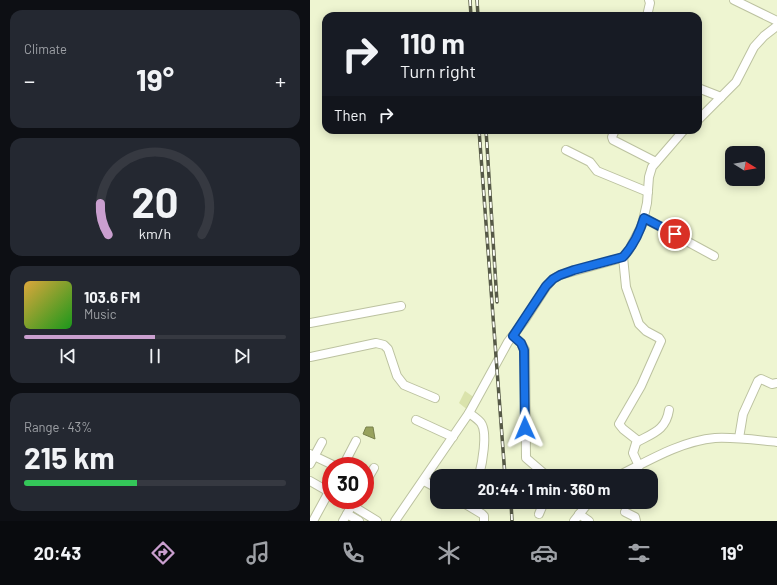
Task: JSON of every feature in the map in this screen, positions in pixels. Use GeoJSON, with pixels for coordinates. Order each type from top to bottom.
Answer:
{"type":"FeatureCollection","features":[{"type":"Feature","properties":{"kind":"street"},"geometry":{"type":"LineString","coordinates":[[648,12],[650,3],[649,0]]}},
{"type":"Feature","properties":{"kind":"street"},"geometry":{"type":"LineString","coordinates":[[734,0],[777,21]]}},
{"type":"Feature","properties":{"kind":"street"},"geometry":{"type":"LineString","coordinates":[[702,116],[736,82],[754,47],[764,36],[777,26]]}},
{"type":"Feature","properties":{"kind":"street"},"geometry":{"type":"LineString","coordinates":[[702,90],[721,97]]}},
{"type":"Feature","properties":{"kind":"street"},"geometry":{"type":"LineString","coordinates":[[613,134],[613,140],[656,162]]}},
{"type":"Feature","properties":{"kind":"street"},"geometry":{"type":"LineString","coordinates":[[395,521],[424,481],[469,413],[505,346],[546,286],[560,275],[623,257],[629,250],[644,218],[650,172],[656,162],[680,134]]}},
{"type":"Feature","properties":{"kind":"street"},"geometry":{"type":"LineString","coordinates":[[566,150],[590,162],[597,171],[648,192]]}},
{"type":"Feature","properties":{"kind":"street"},"geometry":{"type":"LineString","coordinates":[[644,218],[714,256]]}},
{"type":"Feature","properties":{"kind":"street"},"geometry":{"type":"LineString","coordinates":[[623,257],[626,287],[639,324],[646,331],[659,338],[661,341],[641,386],[619,424],[623,429],[635,437],[637,442]]}},
{"type":"Feature","properties":{"kind":"street"},"geometry":{"type":"LineString","coordinates":[[310,323],[401,306]]}},
{"type":"Feature","properties":{"kind":"street"},"geometry":{"type":"LineString","coordinates":[[513,336],[521,343],[524,350],[526,458],[538,469]]}},
{"type":"Feature","properties":{"kind":"street"},"geometry":{"type":"LineString","coordinates":[[310,357],[376,343],[384,345],[388,349],[397,376],[404,385],[435,398]]}},
{"type":"Feature","properties":{"kind":"street"},"geometry":{"type":"LineString","coordinates":[[739,438],[743,414],[758,381],[761,379],[774,384],[777,383]]}},
{"type":"Feature","properties":{"kind":"street"},"geometry":{"type":"LineString","coordinates":[[639,466],[633,453],[637,442],[662,426],[667,418],[669,410]]}},
{"type":"Feature","properties":{"kind":"street"},"geometry":{"type":"LineString","coordinates":[[469,413],[480,422],[483,427],[484,452],[480,469]]}},
{"type":"Feature","properties":{"kind":"street"},"geometry":{"type":"LineString","coordinates":[[416,420],[453,437]]}},
{"type":"Feature","properties":{"kind":"street"},"geometry":{"type":"LineString","coordinates":[[633,469],[672,450],[693,442],[714,438],[739,438],[777,442]]}},
{"type":"Feature","properties":{"kind":"street"},"geometry":{"type":"LineString","coordinates":[[348,457],[356,441]]}},
{"type":"Feature","properties":{"kind":"street"},"geometry":{"type":"LineString","coordinates":[[310,464],[312,455],[322,442]]}},
{"type":"Feature","properties":{"kind":"street"},"geometry":{"type":"LineString","coordinates":[[312,455],[322,460]]}},
{"type":"Feature","properties":{"kind":"street"},"geometry":{"type":"LineString","coordinates":[[310,480],[322,487]]}},
{"type":"Feature","properties":{"kind":"street"},"geometry":{"type":"LineString","coordinates":[[424,481],[430,484]]}},
{"type":"Feature","properties":{"kind":"street"},"geometry":{"type":"LineString","coordinates":[[313,521],[322,505]]}},
{"type":"Feature","properties":{"kind":"street"},"geometry":{"type":"LineString","coordinates":[[361,509],[377,521]]}},
{"type":"Feature","properties":{"kind":"street"},"geometry":{"type":"LineString","coordinates":[[474,509],[484,516],[484,521]]}},
{"type":"Feature","properties":{"kind":"street"},"geometry":{"type":"LineString","coordinates":[[539,514],[541,509]]}},
{"type":"Feature","properties":{"kind":"street"},"geometry":{"type":"LineString","coordinates":[[625,512],[635,517],[636,521]]}},
{"type":"Feature","properties":{"kind":"street"},"geometry":{"type":"LineString","coordinates":[[579,515],[589,521]]}},
{"type":"Feature","properties":{"kind":"street"},"geometry":{"type":"LineString","coordinates":[[345,517],[359,521]]}},
{"type":"Feature","properties":{"kind":"shaded area"},"geometry":{"type":"Polygon","coordinates":[[[465,391],[475,398],[469,411],[459,403],[465,391]]]}},
{"type":"Feature","properties":{"kind":"shaded area"},"geometry":{"type":"Polygon","coordinates":[[[366,427],[373,427],[375,439],[363,434],[366,427]]]}},
{"type":"Feature","properties":{"kind":"railway"},"geometry":{"type":"LineString","coordinates":[[470,0],[471,12]]}},
{"type":"Feature","properties":{"kind":"railway"},"geometry":{"type":"LineString","coordinates":[[477,0],[478,12]]}},
{"type":"Feature","properties":{"kind":"railway"},"geometry":{"type":"LineString","coordinates":[[479,134],[504,469]]}},
{"type":"Feature","properties":{"kind":"railway"},"geometry":{"type":"LineString","coordinates":[[486,134],[497,302]]}},
{"type":"Feature","properties":{"kind":"railway"},"geometry":{"type":"LineString","coordinates":[[511,509],[512,521]]}},
{"type":"Feature","properties":{"kind":"route"},"geometry":{"type":"LineString","coordinates":[[525,428],[524,350],[521,343],[513,336],[546,286],[560,275],[623,257],[629,250],[644,218],[675,234]]}}]}
